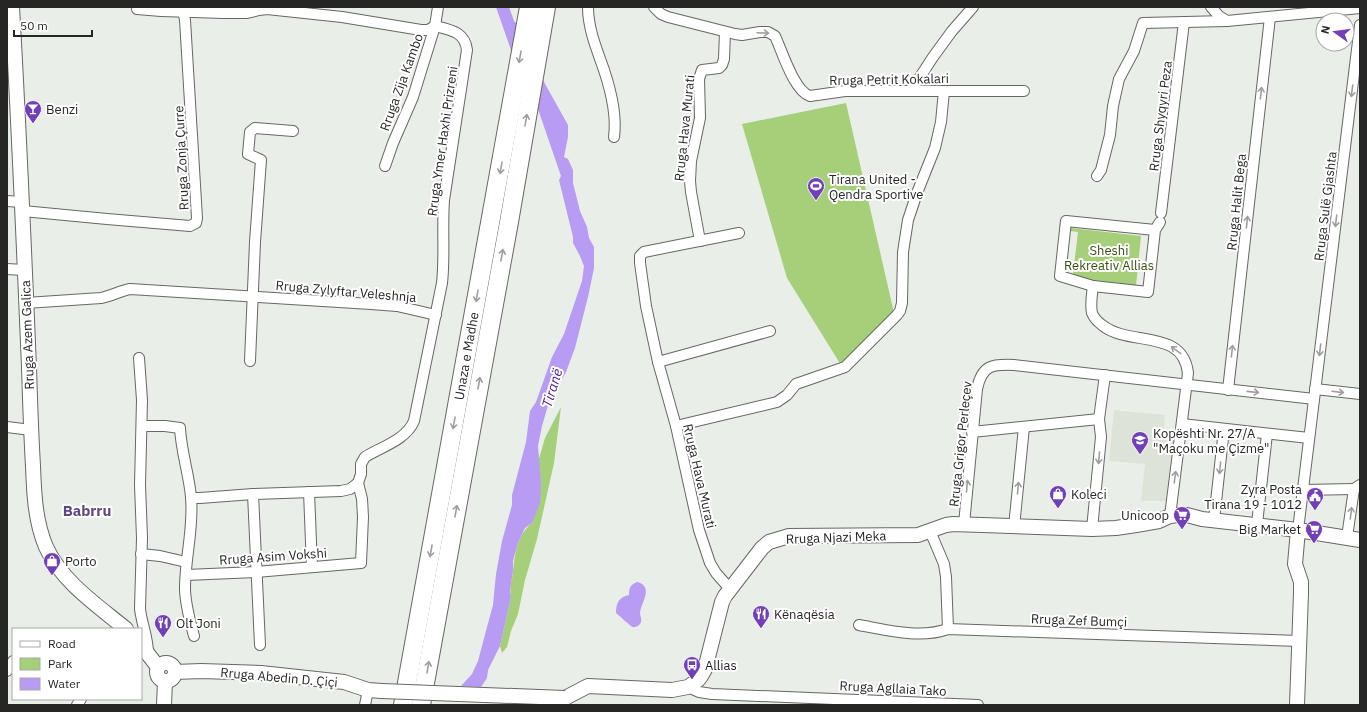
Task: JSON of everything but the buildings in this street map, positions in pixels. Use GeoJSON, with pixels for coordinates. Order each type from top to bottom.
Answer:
{"type":"FeatureCollection","features":[{"type":"Feature","properties":{"kind":"highway","name":"Unaza e Madhe"},"geometry":{"type":"LineString","coordinates":[[403,705],[508,129],[536,13]]}},
{"type":"Feature","properties":{"kind":"highway","name":"Unaza e Madhe"},"geometry":{"type":"LineString","coordinates":[[421,705],[520,159],[536,13]]}},
{"type":"Feature","properties":{"kind":"main road","name":"Rruga Azem Galica"},"geometry":{"type":"LineString","coordinates":[[12,7],[10,26],[13,119],[23,206],[24,270],[36,512],[40,532],[46,548],[58,566],[79,590],[125,628]]}},
{"type":"Feature","properties":{"kind":"main road","name":"Rruga Njazi Meka"},"geometry":{"type":"LineString","coordinates":[[688,687],[698,680],[705,669],[719,610],[730,589],[762,548],[778,539],[789,536],[910,536],[918,535],[946,525],[964,524],[1014,527],[1092,529],[1116,528],[1159,521],[1170,516],[1187,515],[1202,519],[1257,524],[1354,538]]}},
{"type":"Feature","properties":{"kind":"main road"},"geometry":{"type":"LineString","coordinates":[[1297,705],[1301,588],[1295,564],[1298,530]]}},
{"type":"Feature","properties":{"kind":"main road"},"geometry":{"type":"LineString","coordinates":[[144,649],[158,667]]}},
{"type":"Feature","properties":{"kind":"main road"},"geometry":{"type":"LineString","coordinates":[[163,663],[168,663],[173,666],[175,672],[171,680],[165,682],[160,680],[157,675],[158,667],[163,663]]}},
{"type":"Feature","properties":{"kind":"main road","name":"Rruga Abedin D. Çiçi"},"geometry":{"type":"LineString","coordinates":[[175,672],[261,673],[344,682],[375,691],[565,698],[588,686],[672,690],[688,687]]}},
{"type":"Feature","properties":{"kind":"main road"},"geometry":{"type":"LineString","coordinates":[[164,705],[165,682]]}},
{"type":"Feature","properties":{"kind":"street"},"geometry":{"type":"LineString","coordinates":[[435,26],[438,7]]}},
{"type":"Feature","properties":{"kind":"street"},"geometry":{"type":"LineString","coordinates":[[588,7],[588,15],[595,47],[605,72],[611,95],[616,126],[614,137]]}},
{"type":"Feature","properties":{"kind":"street","name":"Rruga Petrit Kokalari"},"geometry":{"type":"LineString","coordinates":[[654,7],[661,14],[668,17],[725,32],[742,35],[768,32],[775,36],[795,81],[806,95],[810,96],[838,92],[861,91],[1024,91]]}},
{"type":"Feature","properties":{"kind":"street"},"geometry":{"type":"LineString","coordinates":[[911,91],[952,31],[973,7]]}},
{"type":"Feature","properties":{"kind":"street"},"geometry":{"type":"LineString","coordinates":[[1211,7],[1219,16],[1227,21]]}},
{"type":"Feature","properties":{"kind":"street"},"geometry":{"type":"LineString","coordinates":[[1097,176],[1101,170],[1110,135],[1113,106],[1119,79],[1134,51],[1143,23],[1227,21],[1274,13],[1360,8]]}},
{"type":"Feature","properties":{"kind":"street"},"geometry":{"type":"LineString","coordinates":[[137,9],[161,12],[182,9]]}},
{"type":"Feature","properties":{"kind":"street","name":"Rruga Zija Kambo"},"geometry":{"type":"LineString","coordinates":[[182,9],[247,13],[266,9],[342,17],[421,30],[428,30],[435,26]]}},
{"type":"Feature","properties":{"kind":"street","name":"Rruga Zonja Çurre"},"geometry":{"type":"LineString","coordinates":[[23,206],[148,223],[190,226],[196,223],[194,149],[185,20],[182,9]]}},
{"type":"Feature","properties":{"kind":"street","name":"Rruga Halit Bega"},"geometry":{"type":"LineString","coordinates":[[1228,390],[1274,13]]}},
{"type":"Feature","properties":{"kind":"street","name":"Rruga Shyqyri Peza"},"geometry":{"type":"LineString","coordinates":[[1159,222],[1066,221],[1060,276],[1093,286],[1148,292],[1159,222],[1184,22]]}},
{"type":"Feature","properties":{"kind":"street","name":"Rruga Sulë Gjashta"},"geometry":{"type":"LineString","coordinates":[[1298,530],[1360,25]]}},
{"type":"Feature","properties":{"kind":"street","name":"Rruga Zija Kambo"},"geometry":{"type":"LineString","coordinates":[[385,166],[393,143],[413,97],[435,26]]}},
{"type":"Feature","properties":{"kind":"street","name":"Rruga Ymer Haxhi Prizreni"},"geometry":{"type":"LineString","coordinates":[[358,483],[361,474],[362,460],[405,434],[412,426],[436,315],[444,269],[442,221],[444,200],[467,50],[463,37],[449,30],[435,26]]}},
{"type":"Feature","properties":{"kind":"street","name":"Rruga Hava Murati"},"geometry":{"type":"LineString","coordinates":[[700,241],[690,181],[691,161],[700,118],[699,79],[702,70],[718,68],[722,65],[724,59],[725,32]]}},
{"type":"Feature","properties":{"kind":"street"},"geometry":{"type":"LineString","coordinates":[[676,426],[777,402],[787,395],[796,384],[846,367],[897,315],[900,311],[902,303],[903,252],[908,220],[937,141],[941,122],[944,91]]}},
{"type":"Feature","properties":{"kind":"street"},"geometry":{"type":"LineString","coordinates":[[250,361],[255,242],[261,160],[248,154],[250,132],[255,128],[293,131]]}},
{"type":"Feature","properties":{"kind":"street"},"geometry":{"type":"LineString","coordinates":[[7,201],[23,206]]}},
{"type":"Feature","properties":{"kind":"street","name":"Rruga Hava Murati"},"geometry":{"type":"LineString","coordinates":[[730,589],[716,573],[706,554],[699,530],[676,426],[658,362],[646,306],[640,256],[644,252],[739,233]]}},
{"type":"Feature","properties":{"kind":"street"},"geometry":{"type":"LineString","coordinates":[[7,269],[24,270]]}},
{"type":"Feature","properties":{"kind":"street"},"geometry":{"type":"LineString","coordinates":[[1093,286],[1091,305],[1093,315],[1105,328],[1115,333],[1169,345],[1178,350],[1184,356],[1188,373],[1170,516]]}},
{"type":"Feature","properties":{"kind":"street","name":"Rruga Zylyftar Veleshnja"},"geometry":{"type":"LineString","coordinates":[[26,303],[101,298],[130,289],[392,306],[436,315]]}},
{"type":"Feature","properties":{"kind":"street"},"geometry":{"type":"LineString","coordinates":[[658,362],[770,331]]}},
{"type":"Feature","properties":{"kind":"street"},"geometry":{"type":"LineString","coordinates":[[139,358],[142,400],[140,485],[142,538],[140,609],[141,619],[148,644],[144,649]]}},
{"type":"Feature","properties":{"kind":"street","name":"Rruga Grigor Perleçev"},"geometry":{"type":"LineString","coordinates":[[964,524],[977,389],[982,373],[987,368],[1004,365],[1186,384],[1228,390],[1315,394]]}},
{"type":"Feature","properties":{"kind":"street"},"geometry":{"type":"LineString","coordinates":[[1092,529],[1101,437],[1099,420],[1105,375]]}},
{"type":"Feature","properties":{"kind":"street"},"geometry":{"type":"LineString","coordinates":[[1315,394],[1360,394]]}},
{"type":"Feature","properties":{"kind":"street"},"geometry":{"type":"LineString","coordinates":[[972,432],[1099,420]]}},
{"type":"Feature","properties":{"kind":"street"},"geometry":{"type":"LineString","coordinates":[[1182,424],[1309,438]]}},
{"type":"Feature","properties":{"kind":"street"},"geometry":{"type":"LineString","coordinates":[[142,426],[180,428],[180,442],[191,498],[185,590],[194,636]]}},
{"type":"Feature","properties":{"kind":"street"},"geometry":{"type":"LineString","coordinates":[[7,427],[31,430]]}},
{"type":"Feature","properties":{"kind":"street"},"geometry":{"type":"LineString","coordinates":[[1014,527],[1024,427]]}},
{"type":"Feature","properties":{"kind":"street"},"geometry":{"type":"LineString","coordinates":[[1214,520],[1224,429]]}},
{"type":"Feature","properties":{"kind":"street"},"geometry":{"type":"LineString","coordinates":[[1257,524],[1267,434]]}},
{"type":"Feature","properties":{"kind":"street"},"geometry":{"type":"LineString","coordinates":[[191,498],[341,491],[350,490],[358,483]]}},
{"type":"Feature","properties":{"kind":"street","name":"Rruga Asim Vokshi"},"geometry":{"type":"LineString","coordinates":[[186,575],[256,572],[361,563],[363,517],[362,499],[358,483]]}},
{"type":"Feature","properties":{"kind":"street"},"geometry":{"type":"LineString","coordinates":[[1303,490],[1357,487]]}},
{"type":"Feature","properties":{"kind":"street","name":"Rruga Njazi Meka"},"geometry":{"type":"LineString","coordinates":[[1354,538],[1357,487]]}},
{"type":"Feature","properties":{"kind":"street"},"geometry":{"type":"LineString","coordinates":[[309,492],[312,567]]}},
{"type":"Feature","properties":{"kind":"street"},"geometry":{"type":"LineString","coordinates":[[253,494],[260,645]]}},
{"type":"Feature","properties":{"kind":"street"},"geometry":{"type":"LineString","coordinates":[[930,531],[944,564],[948,628]]}},
{"type":"Feature","properties":{"kind":"street"},"geometry":{"type":"LineString","coordinates":[[141,554],[160,556],[186,562]]}},
{"type":"Feature","properties":{"kind":"street","name":"Rruga Zef Bumçi"},"geometry":{"type":"LineString","coordinates":[[859,624],[890,631],[919,633],[938,632],[948,628],[1300,641]]}},
{"type":"Feature","properties":{"kind":"street"},"geometry":{"type":"LineString","coordinates":[[688,687],[699,692],[712,694],[807,701]]}},
{"type":"Feature","properties":{"kind":"street"},"geometry":{"type":"LineString","coordinates":[[365,705],[375,691]]}},
{"type":"Feature","properties":{"kind":"street","name":"Rruga Agllaia Tako"},"geometry":{"type":"LineString","coordinates":[[807,701],[978,705]]}},
{"type":"Feature","properties":{"kind":"shaded area","name":"Kopështi Nr. 27/A \"Maçoku me Çizme\""},"geometry":{"type":"Polygon","coordinates":[[[1114,410],[1165,415],[1163,435],[1174,437],[1166,501],[1141,501],[1145,464],[1109,461],[1114,410]]]}},
{"type":"Feature","properties":{"kind":"green space","name":"Tirana United - Qendra Sportive"},"geometry":{"type":"Polygon","coordinates":[[[846,103],[894,313],[841,365],[787,278],[742,124],[846,103]]]}},
{"type":"Feature","properties":{"kind":"green space","name":"Sheshi Rekreativ Allias"},"geometry":{"type":"Polygon","coordinates":[[[1071,228],[1141,236],[1136,286],[1065,279],[1066,273],[1073,274],[1078,232],[1070,231],[1071,228]]]}},
{"type":"Feature","properties":{"kind":"green space"},"geometry":{"type":"Polygon","coordinates":[[[561,407],[554,463],[537,539],[525,580],[518,614],[511,631],[507,647],[502,653],[500,646],[511,597],[510,588],[516,552],[523,533],[532,523],[541,484],[538,462],[545,438],[561,407]]]}},
{"type":"Feature","properties":{"kind":"water","name":"Tiranë"},"geometry":{"type":"Polygon","coordinates":[[[496,7],[509,7],[514,21],[532,40],[544,82],[568,125],[568,137],[564,157],[568,159],[573,170],[573,183],[580,211],[587,227],[589,238],[594,247],[594,268],[575,348],[566,372],[549,402],[542,426],[538,446],[541,484],[540,503],[532,523],[525,528],[518,543],[513,561],[510,591],[511,597],[500,646],[488,670],[487,678],[481,687],[461,686],[472,674],[478,661],[493,605],[496,574],[502,541],[512,505],[512,495],[526,442],[530,411],[536,402],[552,357],[564,334],[582,281],[584,266],[573,243],[573,237],[559,180],[561,176],[539,112],[514,53],[512,53],[496,7]]]}},
{"type":"Feature","properties":{"kind":"water"},"geometry":{"type":"Polygon","coordinates":[[[638,582],[643,585],[646,592],[640,613],[641,622],[638,626],[633,627],[616,613],[616,609],[617,603],[620,599],[629,595],[630,587],[638,582]]]}},
{"type":"Feature","properties":{"kind":"place","name":"Benzi"},"geometry":{"type":"Point","coordinates":[33,124]}},
{"type":"Feature","properties":{"kind":"place","name":"Tirana United - Qendra Sportive"},"geometry":{"type":"Point","coordinates":[816,201]}},
{"type":"Feature","properties":{"kind":"place","name":"Kopështi Nr. 27/A \"Maçoku me Çizme\""},"geometry":{"type":"Point","coordinates":[1140,455]}},
{"type":"Feature","properties":{"kind":"place","name":"Koleci"},"geometry":{"type":"Point","coordinates":[1058,509]}},
{"type":"Feature","properties":{"kind":"place","name":"Zyra Posta Tirana 19 - 1012"},"geometry":{"type":"Point","coordinates":[1315,511]}},
{"type":"Feature","properties":{"kind":"place","name":"Unicoop"},"geometry":{"type":"Point","coordinates":[1182,530]}},
{"type":"Feature","properties":{"kind":"place","name":"Big Market"},"geometry":{"type":"Point","coordinates":[1314,544]}},
{"type":"Feature","properties":{"kind":"place","name":"Porto"},"geometry":{"type":"Point","coordinates":[52,576]}},
{"type":"Feature","properties":{"kind":"place","name":"Kënaqësia"},"geometry":{"type":"Point","coordinates":[761,629]}},
{"type":"Feature","properties":{"kind":"place","name":"Olt Joni"},"geometry":{"type":"Point","coordinates":[163,638]}},
{"type":"Feature","properties":{"kind":"place","name":"Allias"},"geometry":{"type":"Point","coordinates":[692,680]}},
{"type":"Feature","properties":{"kind":"district","name":"Babrru"},"geometry":{"type":"Point","coordinates":[87,511]}}]}
